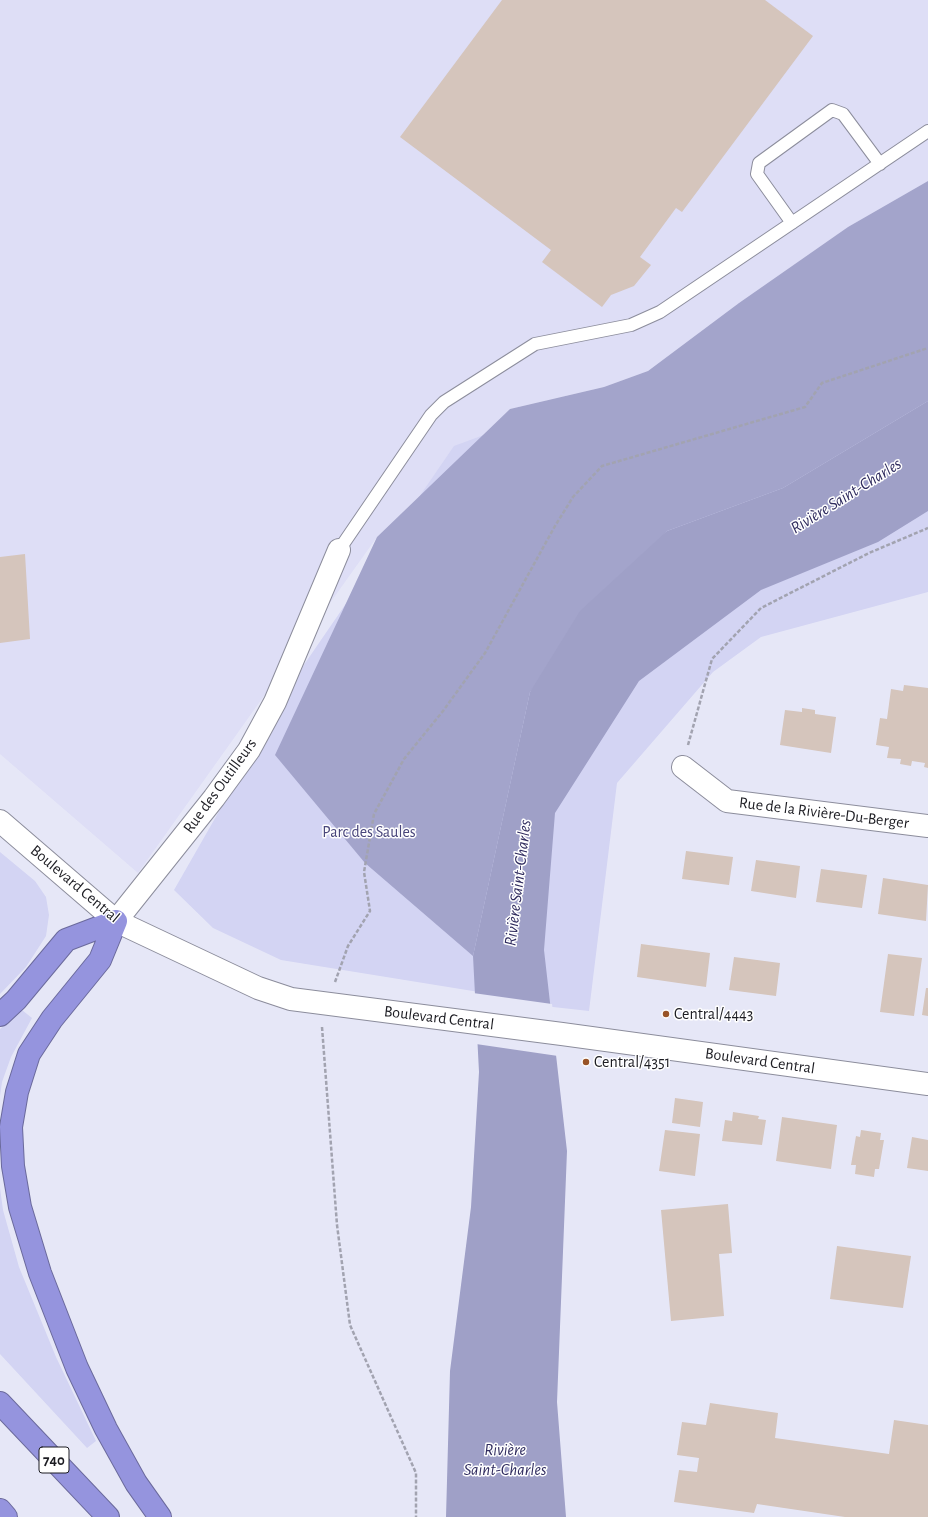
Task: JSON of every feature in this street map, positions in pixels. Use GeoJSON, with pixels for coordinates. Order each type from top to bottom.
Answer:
{"type":"FeatureCollection","features":[{"type":"Feature","properties":{"kind":"highway"},"geometry":{"type":"LineString","coordinates":[[0,1015],[16,1000],[66,940],[116,921]]}},
{"type":"Feature","properties":{"kind":"highway"},"geometry":{"type":"LineString","coordinates":[[116,921],[100,960],[52,1019],[28,1054],[17,1092],[11,1127],[13,1166],[20,1207],[40,1273],[77,1368],[106,1429],[136,1483],[160,1517]]}},
{"type":"Feature","properties":{"kind":"highway","name":"740"},"geometry":{"type":"LineString","coordinates":[[0,1403],[108,1517]]}},
{"type":"Feature","properties":{"kind":"highway"},"geometry":{"type":"LineString","coordinates":[[0,1510],[6,1517]]}},
{"type":"Feature","properties":{"kind":"street","name":"Rue des Outilleurs"},"geometry":{"type":"LineString","coordinates":[[116,921],[209,804],[249,750],[274,702],[339,550]]}},
{"type":"Feature","properties":{"kind":"street","name":"Rue de la Rivière-Du-Berger"},"geometry":{"type":"LineString","coordinates":[[683,767],[727,800],[928,826]]}},
{"type":"Feature","properties":{"kind":"street","name":"Boulevard Central"},"geometry":{"type":"LineString","coordinates":[[0,821],[116,921],[258,988],[291,999],[450,1019],[928,1084]]}},
{"type":"Feature","properties":{"kind":"lane"},"geometry":{"type":"LineString","coordinates":[[792,223],[757,174],[759,163],[832,110],[843,114],[880,164]]}},
{"type":"Feature","properties":{"kind":"lane"},"geometry":{"type":"LineString","coordinates":[[339,550],[431,415],[444,402],[535,344],[631,326],[660,312],[928,131]]}},
{"type":"Feature","properties":{"kind":"path"},"geometry":{"type":"LineString","coordinates":[[335,984],[348,946],[370,911],[364,872],[374,814],[404,759],[443,711],[484,653],[555,526],[573,498],[602,466],[805,407],[822,383],[928,348]]}},
{"type":"Feature","properties":{"kind":"path"},"geometry":{"type":"LineString","coordinates":[[683,767],[692,728],[712,659],[761,608],[869,553],[928,528]]}},
{"type":"Feature","properties":{"kind":"path"},"geometry":{"type":"LineString","coordinates":[[322,1023],[337,1225],[350,1325],[416,1473],[416,1517]]}},
{"type":"Feature","properties":{"kind":"shaded area"},"geometry":{"type":"Polygon","coordinates":[[[0,0],[928,0],[928,181],[848,227],[739,303],[648,371],[604,387],[510,409],[377,537],[138,873],[0,754],[0,0]]]}},
{"type":"Feature","properties":{"kind":"green space","name":"Parc des Saules"},"geometry":{"type":"Polygon","coordinates":[[[928,181],[928,401],[783,488],[667,531],[530,692],[473,956],[365,863],[275,755],[377,537],[510,409],[604,387],[648,371],[739,303],[848,227],[928,181]]]}},
{"type":"Feature","properties":{"kind":"green space","name":"Parc des Saules"},"geometry":{"type":"Polygon","coordinates":[[[928,199],[928,410],[776,500],[671,537],[479,992],[281,960],[213,928],[174,890],[297,675],[454,446],[689,359],[928,199]]]}},
{"type":"Feature","properties":{"kind":"green space"},"geometry":{"type":"Polygon","coordinates":[[[928,503],[928,592],[761,637],[713,672],[617,783],[589,1011],[544,1006],[537,950],[549,812],[635,677],[757,585],[928,503]]]}},
{"type":"Feature","properties":{"kind":"green space"},"geometry":{"type":"Polygon","coordinates":[[[0,852],[35,881],[46,897],[49,915],[46,936],[26,967],[0,994],[0,852]]]}},
{"type":"Feature","properties":{"kind":"green space"},"geometry":{"type":"Polygon","coordinates":[[[22,1010],[32,1018],[11,1057],[2,1082],[0,1096],[0,1029],[22,1010]]]}},
{"type":"Feature","properties":{"kind":"green space"},"geometry":{"type":"Polygon","coordinates":[[[0,1188],[3,1210],[19,1267],[56,1357],[96,1441],[87,1448],[0,1354],[0,1188]]]}},
{"type":"Feature","properties":{"kind":"water","name":"Rivière Saint-Charles"},"geometry":{"type":"Polygon","coordinates":[[[928,401],[928,511],[878,542],[761,590],[639,681],[555,813],[544,950],[567,1151],[557,1402],[566,1517],[446,1517],[450,1371],[471,1207],[479,1072],[473,956],[530,692],[580,611],[667,531],[783,488],[928,401]]]}},
{"type":"Feature","properties":{"kind":"pier"},"geometry":{"type":"Polygon","coordinates":[[[473,993],[552,1004],[558,1056],[476,1044],[473,993]]]}},
{"type":"Feature","properties":{"kind":"building"},"geometry":{"type":"Polygon","coordinates":[[[502,0],[765,0],[813,36],[682,212],[676,208],[640,257],[651,265],[634,286],[611,295],[602,307],[542,262],[551,250],[400,137],[502,0]]]}},
{"type":"Feature","properties":{"kind":"building"},"geometry":{"type":"Polygon","coordinates":[[[25,554],[30,639],[0,643],[0,557],[25,554]]]}},
{"type":"Feature","properties":{"kind":"building"},"geometry":{"type":"Polygon","coordinates":[[[904,685],[928,688],[928,768],[924,767],[925,763],[912,761],[911,766],[900,764],[901,759],[887,758],[889,747],[876,745],[880,718],[887,719],[891,689],[903,691],[904,685]]]}},
{"type":"Feature","properties":{"kind":"building"},"geometry":{"type":"Polygon","coordinates":[[[802,708],[815,710],[815,714],[836,717],[831,753],[780,745],[785,710],[802,712],[802,708]]]}},
{"type":"Feature","properties":{"kind":"building"},"geometry":{"type":"Polygon","coordinates":[[[686,851],[733,857],[729,885],[682,879],[686,851]]]}},
{"type":"Feature","properties":{"kind":"building"},"geometry":{"type":"Polygon","coordinates":[[[756,860],[800,866],[796,898],[751,891],[756,860]]]}},
{"type":"Feature","properties":{"kind":"building"},"geometry":{"type":"Polygon","coordinates":[[[821,869],[867,875],[862,908],[816,902],[821,869]]]}},
{"type":"Feature","properties":{"kind":"building"},"geometry":{"type":"Polygon","coordinates":[[[883,878],[928,885],[926,921],[878,914],[883,878]]]}},
{"type":"Feature","properties":{"kind":"building"},"geometry":{"type":"Polygon","coordinates":[[[641,944],[710,953],[706,987],[637,977],[641,944]]]}},
{"type":"Feature","properties":{"kind":"building"},"geometry":{"type":"Polygon","coordinates":[[[888,954],[922,958],[914,1016],[880,1012],[888,954]]]}},
{"type":"Feature","properties":{"kind":"building"},"geometry":{"type":"Polygon","coordinates":[[[734,957],[780,963],[776,996],[729,990],[734,957]]]}},
{"type":"Feature","properties":{"kind":"building"},"geometry":{"type":"Polygon","coordinates":[[[926,988],[928,988],[928,1016],[922,1015],[926,988]]]}},
{"type":"Feature","properties":{"kind":"building"},"geometry":{"type":"Polygon","coordinates":[[[675,1098],[703,1102],[700,1127],[672,1123],[675,1098]]]}},
{"type":"Feature","properties":{"kind":"building"},"geometry":{"type":"Polygon","coordinates":[[[733,1112],[759,1116],[758,1119],[766,1120],[762,1145],[722,1141],[725,1120],[732,1121],[733,1112]]]}},
{"type":"Feature","properties":{"kind":"building"},"geometry":{"type":"Polygon","coordinates":[[[782,1117],[837,1125],[831,1169],[776,1161],[782,1117]]]}},
{"type":"Feature","properties":{"kind":"building"},"geometry":{"type":"Polygon","coordinates":[[[665,1130],[700,1134],[695,1176],[659,1171],[665,1130]]]}},
{"type":"Feature","properties":{"kind":"building"},"geometry":{"type":"Polygon","coordinates":[[[861,1130],[881,1133],[880,1140],[884,1140],[879,1169],[875,1169],[874,1177],[855,1174],[856,1165],[851,1165],[856,1136],[860,1137],[861,1130]]]}},
{"type":"Feature","properties":{"kind":"building"},"geometry":{"type":"Polygon","coordinates":[[[912,1137],[928,1140],[928,1171],[907,1168],[912,1137]]]}},
{"type":"Feature","properties":{"kind":"building"},"geometry":{"type":"Polygon","coordinates":[[[728,1204],[732,1253],[719,1254],[724,1316],[671,1321],[661,1210],[728,1204]]]}},
{"type":"Feature","properties":{"kind":"building"},"geometry":{"type":"Polygon","coordinates":[[[837,1246],[911,1256],[903,1308],[830,1299],[837,1246]]]}},
{"type":"Feature","properties":{"kind":"building"},"geometry":{"type":"Polygon","coordinates":[[[710,1403],[778,1413],[775,1438],[889,1454],[894,1420],[928,1425],[928,1517],[845,1517],[757,1504],[754,1513],[674,1502],[679,1470],[697,1472],[699,1458],[677,1455],[682,1422],[706,1425],[710,1403]]]}},
{"type":"Feature","properties":{"kind":"place","name":"Central/4443"},"geometry":{"type":"Point","coordinates":[666,1014]}},
{"type":"Feature","properties":{"kind":"place","name":"Central/4351"},"geometry":{"type":"Point","coordinates":[586,1062]}}]}
